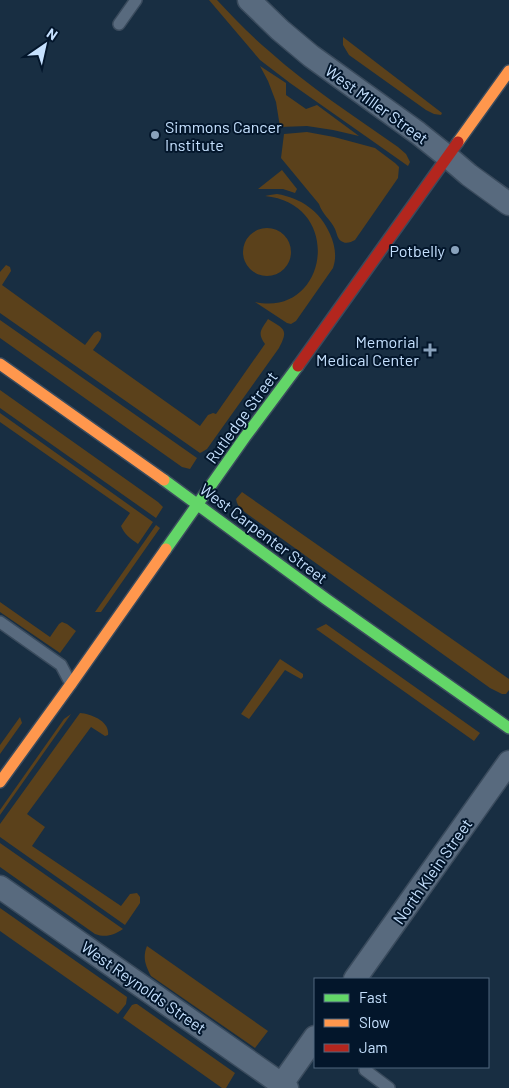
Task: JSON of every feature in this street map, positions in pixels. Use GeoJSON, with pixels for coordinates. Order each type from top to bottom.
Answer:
{"type":"FeatureCollection","features":[{"type":"Feature","properties":{"kind":"street","name":"West Miller Street"},"geometry":{"type":"LineString","coordinates":[[249,0],[310,56],[418,132],[469,175],[509,204]]}},
{"type":"Feature","properties":{"kind":"street","name":"Rutledge Street"},"geometry":{"type":"LineString","coordinates":[[0,782],[509,72]]}},
{"type":"Feature","properties":{"kind":"street","name":"West Carpenter Street"},"geometry":{"type":"LineString","coordinates":[[0,364],[198,504],[326,599],[509,728]]}},
{"type":"Feature","properties":{"kind":"street","name":"North Klein Street"},"geometry":{"type":"LineString","coordinates":[[356,978],[509,762]]}},
{"type":"Feature","properties":{"kind":"street","name":"West Reynolds Street"},"geometry":{"type":"LineString","coordinates":[[0,887],[283,1087]]}},
{"type":"Feature","properties":{"kind":"street"},"geometry":{"type":"LineString","coordinates":[[283,1087],[314,1039]]}},
{"type":"Feature","properties":{"kind":"lane"},"geometry":{"type":"LineString","coordinates":[[119,24],[136,0]]}},
{"type":"Feature","properties":{"kind":"lane"},"geometry":{"type":"LineString","coordinates":[[0,622],[61,665],[71,684]]}},
{"type":"Feature","properties":{"kind":"lane"},"geometry":{"type":"LineString","coordinates":[[366,1068],[365,1070],[389,1088]]}},
{"type":"Feature","properties":{"kind":"shaded area"},"geometry":{"type":"Polygon","coordinates":[[[209,0],[217,0],[249,33],[300,77],[398,147],[406,154],[410,162],[408,166],[260,60],[209,0]]]}},
{"type":"Feature","properties":{"kind":"shaded area"},"geometry":{"type":"Polygon","coordinates":[[[343,37],[442,113],[441,115],[426,110],[349,55],[343,45],[343,37]]]}},
{"type":"Feature","properties":{"kind":"shaded area"},"geometry":{"type":"Polygon","coordinates":[[[260,66],[286,83],[286,95],[306,109],[317,105],[359,136],[307,126],[280,127],[276,102],[260,66]]]}},
{"type":"Feature","properties":{"kind":"shaded area"},"geometry":{"type":"Polygon","coordinates":[[[307,132],[375,148],[399,167],[398,178],[355,240],[346,243],[340,240],[319,204],[281,158],[284,134],[307,132]]]}},
{"type":"Feature","properties":{"kind":"shaded area"},"geometry":{"type":"Polygon","coordinates":[[[282,170],[297,189],[295,193],[283,189],[258,189],[282,170]]]}},
{"type":"Feature","properties":{"kind":"shaded area"},"geometry":{"type":"Polygon","coordinates":[[[277,194],[302,202],[315,212],[326,226],[335,251],[333,268],[296,321],[291,324],[255,302],[280,302],[299,293],[311,278],[317,258],[316,237],[307,218],[291,204],[265,196],[277,194]]]}},
{"type":"Feature","properties":{"kind":"shaded area"},"geometry":{"type":"Polygon","coordinates":[[[267,228],[276,230],[284,235],[289,243],[291,252],[289,261],[284,269],[276,274],[267,276],[258,274],[250,269],[245,261],[243,252],[245,243],[250,235],[258,230],[267,228]]]}},
{"type":"Feature","properties":{"kind":"shaded area"},"geometry":{"type":"Polygon","coordinates":[[[6,265],[10,267],[11,271],[2,285],[85,345],[94,333],[98,331],[101,333],[100,340],[93,350],[200,426],[208,415],[216,414],[265,344],[261,337],[261,332],[268,319],[283,330],[284,337],[279,348],[207,449],[200,453],[0,313],[0,272],[6,265]]]}},
{"type":"Feature","properties":{"kind":"shaded area"},"geometry":{"type":"Polygon","coordinates":[[[0,320],[197,458],[190,469],[182,467],[0,338],[0,320]]]}},
{"type":"Feature","properties":{"kind":"shaded area"},"geometry":{"type":"Polygon","coordinates":[[[0,390],[158,502],[163,507],[156,518],[0,408],[0,390]]]}},
{"type":"Feature","properties":{"kind":"shaded area"},"geometry":{"type":"Polygon","coordinates":[[[0,413],[153,522],[138,544],[126,534],[121,526],[130,513],[0,422],[0,413]]]}},
{"type":"Feature","properties":{"kind":"shaded area"},"geometry":{"type":"Polygon","coordinates":[[[242,492],[509,679],[509,690],[506,694],[490,688],[246,513],[238,505],[236,499],[242,492]]]}},
{"type":"Feature","properties":{"kind":"shaded area"},"geometry":{"type":"Polygon","coordinates":[[[156,525],[160,528],[101,612],[95,612],[156,525]]]}},
{"type":"Feature","properties":{"kind":"shaded area"},"geometry":{"type":"Polygon","coordinates":[[[0,602],[50,637],[62,622],[76,631],[60,653],[0,612],[0,602]]]}},
{"type":"Feature","properties":{"kind":"shaded area"},"geometry":{"type":"Polygon","coordinates":[[[326,624],[480,733],[474,741],[316,629],[326,624]]]}},
{"type":"Feature","properties":{"kind":"shaded area"},"geometry":{"type":"Polygon","coordinates":[[[280,659],[303,674],[303,677],[301,679],[285,670],[249,719],[241,714],[280,659]]]}},
{"type":"Feature","properties":{"kind":"shaded area"},"geometry":{"type":"Polygon","coordinates":[[[80,713],[103,722],[108,730],[108,735],[105,736],[91,727],[27,814],[45,827],[32,846],[121,906],[130,894],[137,893],[140,897],[140,903],[125,925],[0,837],[0,824],[80,713]]]}},
{"type":"Feature","properties":{"kind":"shaded area"},"geometry":{"type":"Polygon","coordinates":[[[71,714],[0,815],[0,810],[64,719],[71,714]]]}},
{"type":"Feature","properties":{"kind":"shaded area"},"geometry":{"type":"Polygon","coordinates":[[[20,717],[22,723],[0,754],[0,745],[20,717]]]}},
{"type":"Feature","properties":{"kind":"shaded area"},"geometry":{"type":"Polygon","coordinates":[[[0,843],[123,929],[110,935],[95,934],[0,867],[0,843]]]}},
{"type":"Feature","properties":{"kind":"shaded area"},"geometry":{"type":"Polygon","coordinates":[[[0,908],[127,997],[126,1004],[118,1014],[0,931],[0,908]]]}},
{"type":"Feature","properties":{"kind":"shaded area"},"geometry":{"type":"Polygon","coordinates":[[[147,946],[268,1031],[255,1048],[151,976],[145,958],[147,946]]]}},
{"type":"Feature","properties":{"kind":"shaded area"},"geometry":{"type":"Polygon","coordinates":[[[135,1004],[235,1073],[226,1088],[222,1088],[123,1018],[132,1005],[135,1004]]]}},
{"type":"Feature","properties":{"kind":"traffic: fast"},"geometry":{"type":"LineString","coordinates":[[166,549],[298,366]]}},
{"type":"Feature","properties":{"kind":"traffic: fast"},"geometry":{"type":"LineString","coordinates":[[164,480],[326,599],[509,728]]}},
{"type":"Feature","properties":{"kind":"traffic: slow"},"geometry":{"type":"LineString","coordinates":[[458,142],[509,71]]}},
{"type":"Feature","properties":{"kind":"traffic: slow"},"geometry":{"type":"LineString","coordinates":[[0,364],[164,480]]}},
{"type":"Feature","properties":{"kind":"traffic: slow"},"geometry":{"type":"LineString","coordinates":[[0,782],[166,549]]}},
{"type":"Feature","properties":{"kind":"traffic: jam"},"geometry":{"type":"LineString","coordinates":[[298,366],[458,142]]}},
{"type":"Feature","properties":{"kind":"place","name":"Simmons Cancer Institute"},"geometry":{"type":"Point","coordinates":[155,135]}},
{"type":"Feature","properties":{"kind":"place","name":"Potbelly"},"geometry":{"type":"Point","coordinates":[455,250]}},
{"type":"Feature","properties":{"kind":"place","name":"Memorial Medical Center"},"geometry":{"type":"Point","coordinates":[430,350]}}]}
